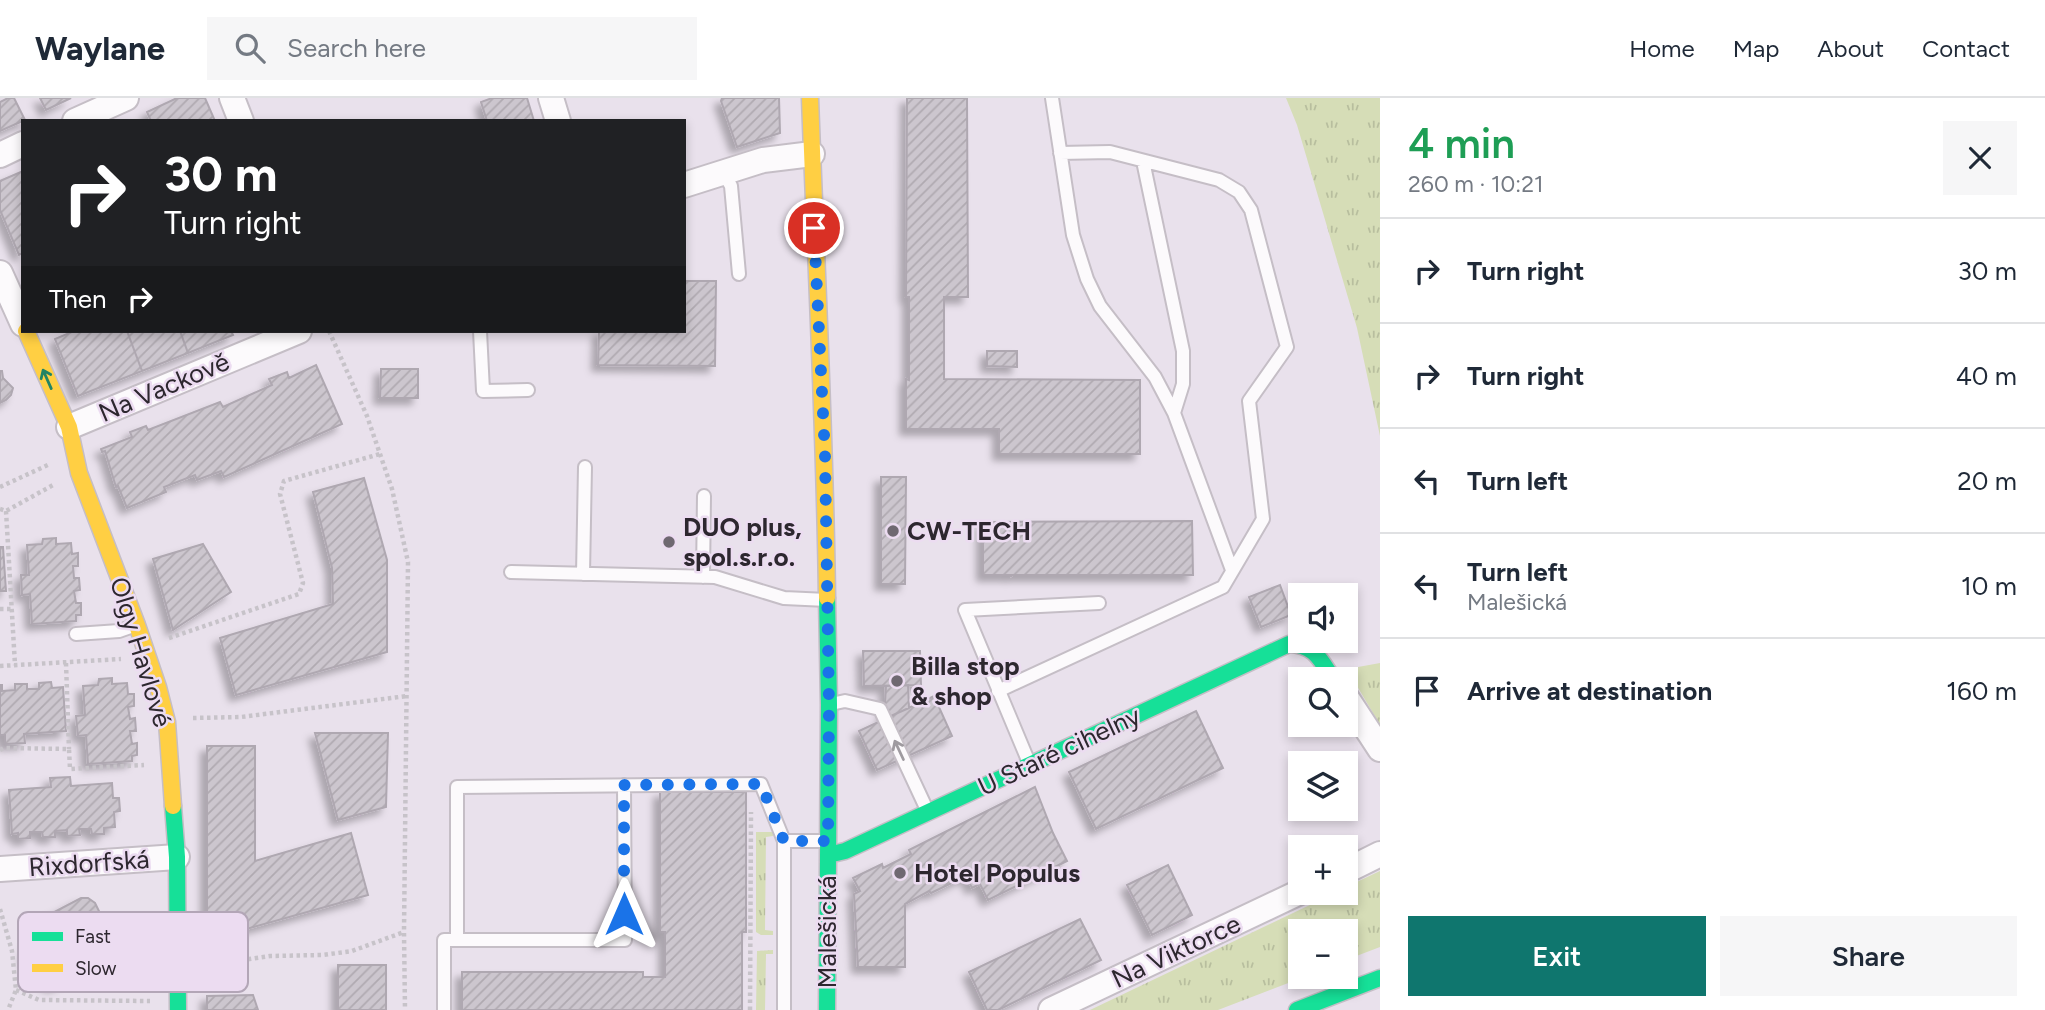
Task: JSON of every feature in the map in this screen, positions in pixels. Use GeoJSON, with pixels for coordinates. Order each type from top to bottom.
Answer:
{"type":"FeatureCollection","features":[{"type":"Feature","properties":{"kind":"street"},"geometry":{"type":"LineString","coordinates":[[79,119],[126,98]]}},
{"type":"Feature","properties":{"kind":"street"},"geometry":{"type":"LineString","coordinates":[[232,98],[240,119]]}},
{"type":"Feature","properties":{"kind":"street"},"geometry":{"type":"LineString","coordinates":[[551,98],[557,119]]}},
{"type":"Feature","properties":{"kind":"street","name":"Malešická"},"geometry":{"type":"LineString","coordinates":[[810,98],[825,455],[828,600],[827,1010]]}},
{"type":"Feature","properties":{"kind":"street"},"geometry":{"type":"LineString","coordinates":[[0,155],[21,145]]}},
{"type":"Feature","properties":{"kind":"street"},"geometry":{"type":"LineString","coordinates":[[686,184],[763,160],[812,154]]}},
{"type":"Feature","properties":{"kind":"street"},"geometry":{"type":"LineString","coordinates":[[3,286],[21,320]]}},
{"type":"Feature","properties":{"kind":"street","name":"Olgy Havlové"},"geometry":{"type":"LineString","coordinates":[[27,333],[69,426],[79,473],[158,687],[167,722],[177,857],[177,912]]}},
{"type":"Feature","properties":{"kind":"street","name":"Na Vackově"},"geometry":{"type":"LineString","coordinates":[[69,426],[294,333]]}},
{"type":"Feature","properties":{"kind":"street","name":"U Staré cihelny"},"geometry":{"type":"LineString","coordinates":[[828,848],[845,851],[1289,644],[1303,644],[1316,653],[1326,667]]}},
{"type":"Feature","properties":{"kind":"street"},"geometry":{"type":"LineString","coordinates":[[1358,715],[1380,748]]}},
{"type":"Feature","properties":{"kind":"street"},"geometry":{"type":"LineString","coordinates":[[1358,865],[1380,854]]}},
{"type":"Feature","properties":{"kind":"street","name":"Rixdorfská"},"geometry":{"type":"LineString","coordinates":[[0,869],[177,857]]}},
{"type":"Feature","properties":{"kind":"street","name":"Na Viktorce"},"geometry":{"type":"LineString","coordinates":[[1051,1010],[1288,898]]}},
{"type":"Feature","properties":{"kind":"street"},"geometry":{"type":"LineString","coordinates":[[1297,1010],[1380,978]]}},
{"type":"Feature","properties":{"kind":"street","name":"Olgy Havlové"},"geometry":{"type":"LineString","coordinates":[[177,992],[177,1010]]}},
{"type":"Feature","properties":{"kind":"lane"},"geometry":{"type":"LineString","coordinates":[[1052,98],[1073,235],[1087,279],[1100,306],[1155,377],[1174,413],[1232,570]]}},
{"type":"Feature","properties":{"kind":"lane"},"geometry":{"type":"LineString","coordinates":[[998,691],[1223,587],[1263,519],[1249,401],[1287,347],[1251,210],[1239,192],[1219,180],[1110,152],[1060,153]]}},
{"type":"Feature","properties":{"kind":"lane"},"geometry":{"type":"LineString","coordinates":[[1143,161],[1183,351],[1183,384],[1174,413]]}},
{"type":"Feature","properties":{"kind":"lane"},"geometry":{"type":"LineString","coordinates":[[723,173],[731,186],[739,274]]}},
{"type":"Feature","properties":{"kind":"lane"},"geometry":{"type":"LineString","coordinates":[[480,333],[483,391],[528,390]]}},
{"type":"Feature","properties":{"kind":"lane"},"geometry":{"type":"LineString","coordinates":[[583,574],[585,467]]}},
{"type":"Feature","properties":{"kind":"lane"},"geometry":{"type":"LineString","coordinates":[[703,577],[704,496]]}},
{"type":"Feature","properties":{"kind":"lane"},"geometry":{"type":"LineString","coordinates":[[511,572],[715,577],[784,598],[828,600]]}},
{"type":"Feature","properties":{"kind":"lane"},"geometry":{"type":"LineString","coordinates":[[1030,765],[965,610],[1099,603]]}},
{"type":"Feature","properties":{"kind":"lane"},"geometry":{"type":"LineString","coordinates":[[76,634],[112,633],[137,625]]}},
{"type":"Feature","properties":{"kind":"lane"},"geometry":{"type":"LineString","coordinates":[[829,705],[845,701],[880,709],[928,812]]}},
{"type":"Feature","properties":{"kind":"lane"},"geometry":{"type":"LineString","coordinates":[[457,940],[457,787],[761,784],[784,841],[784,1010]]}},
{"type":"Feature","properties":{"kind":"lane"},"geometry":{"type":"LineString","coordinates":[[444,1010],[444,940],[625,940],[624,785]]}},
{"type":"Feature","properties":{"kind":"lane"},"geometry":{"type":"LineString","coordinates":[[784,841],[828,848]]}},
{"type":"Feature","properties":{"kind":"path"},"geometry":{"type":"LineString","coordinates":[[330,333],[367,416],[392,489],[408,562],[405,1010]]}},
{"type":"Feature","properties":{"kind":"path"},"geometry":{"type":"LineString","coordinates":[[0,487],[56,461],[69,426]]}},
{"type":"Feature","properties":{"kind":"path"},"geometry":{"type":"LineString","coordinates":[[162,640],[299,594],[303,583],[280,494],[284,481],[380,454]]}},
{"type":"Feature","properties":{"kind":"path"},"geometry":{"type":"LineString","coordinates":[[15,665],[3,510],[79,473]]}},
{"type":"Feature","properties":{"kind":"path"},"geometry":{"type":"LineString","coordinates":[[0,609],[11,609]]}},
{"type":"Feature","properties":{"kind":"path"},"geometry":{"type":"LineString","coordinates":[[0,666],[129,658]]}},
{"type":"Feature","properties":{"kind":"path"},"geometry":{"type":"LineString","coordinates":[[66,662],[70,769],[150,765]]}},
{"type":"Feature","properties":{"kind":"path"},"geometry":{"type":"LineString","coordinates":[[184,719],[241,717],[407,696]]}},
{"type":"Feature","properties":{"kind":"path"},"geometry":{"type":"LineString","coordinates":[[0,750],[69,749]]}},
{"type":"Feature","properties":{"kind":"path"},"geometry":{"type":"LineString","coordinates":[[750,1010],[751,801]]}},
{"type":"Feature","properties":{"kind":"path"},"geometry":{"type":"LineString","coordinates":[[0,909],[12,951],[16,990],[8,1010]]}},
{"type":"Feature","properties":{"kind":"path"},"geometry":{"type":"LineString","coordinates":[[248,959],[352,951],[404,932]]}},
{"type":"Feature","properties":{"kind":"path"},"geometry":{"type":"LineString","coordinates":[[21,992],[39,1000],[150,1001]]}},
{"type":"Feature","properties":{"kind":"green space"},"geometry":{"type":"Polygon","coordinates":[[[1286,98],[1380,98],[1380,436],[1357,328],[1297,125],[1286,98]]]}},
{"type":"Feature","properties":{"kind":"green space"},"geometry":{"type":"Polygon","coordinates":[[[1380,663],[1380,725],[1358,688],[1358,667],[1380,663]]]}},
{"type":"Feature","properties":{"kind":"green space"},"geometry":{"type":"Polygon","coordinates":[[[756,832],[773,832],[773,836],[766,837],[765,930],[773,931],[773,935],[756,932],[756,832]]]}},
{"type":"Feature","properties":{"kind":"green space"},"geometry":{"type":"Polygon","coordinates":[[[1380,871],[1380,947],[1358,955],[1358,919],[1288,919],[1288,983],[1218,1010],[1090,1010],[1310,905],[1358,905],[1358,881],[1380,871]]]}},
{"type":"Feature","properties":{"kind":"green space"},"geometry":{"type":"Polygon","coordinates":[[[773,950],[773,954],[766,954],[765,1010],[756,1010],[757,951],[773,950]]]}},
{"type":"Feature","properties":{"kind":"building"},"geometry":{"type":"Polygon","coordinates":[[[14,98],[24,119],[0,131],[0,102],[14,98]]]}},
{"type":"Feature","properties":{"kind":"building"},"geometry":{"type":"Polygon","coordinates":[[[40,98],[71,98],[46,110],[40,98]]]}},
{"type":"Feature","properties":{"kind":"building"},"geometry":{"type":"Polygon","coordinates":[[[177,98],[205,98],[214,119],[150,119],[147,112],[177,98]]]}},
{"type":"Feature","properties":{"kind":"building"},"geometry":{"type":"Polygon","coordinates":[[[492,98],[527,98],[533,119],[486,119],[481,102],[492,98]]]}},
{"type":"Feature","properties":{"kind":"building"},"geometry":{"type":"Polygon","coordinates":[[[722,98],[779,98],[780,133],[737,147],[722,98]]]}},
{"type":"Feature","properties":{"kind":"building"},"geometry":{"type":"Polygon","coordinates":[[[722,98],[779,98],[780,133],[737,147],[722,98]]]}},
{"type":"Feature","properties":{"kind":"building"},"geometry":{"type":"Polygon","coordinates":[[[907,98],[967,98],[968,297],[944,297],[944,379],[1140,380],[1140,454],[999,454],[999,429],[906,429],[906,379],[909,380],[909,297],[906,297],[907,98]]]}},
{"type":"Feature","properties":{"kind":"building"},"geometry":{"type":"Polygon","coordinates":[[[21,172],[19,255],[0,210],[0,181],[21,172]]]}},
{"type":"Feature","properties":{"kind":"building"},"geometry":{"type":"Polygon","coordinates":[[[686,281],[716,281],[715,366],[598,365],[599,333],[686,333],[686,281]]]}},
{"type":"Feature","properties":{"kind":"building"},"geometry":{"type":"Polygon","coordinates":[[[69,333],[128,333],[142,371],[78,396],[55,339],[69,333]]]}},
{"type":"Feature","properties":{"kind":"building"},"geometry":{"type":"Polygon","coordinates":[[[128,333],[181,333],[188,353],[142,371],[128,333]]]}},
{"type":"Feature","properties":{"kind":"building"},"geometry":{"type":"Polygon","coordinates":[[[181,333],[233,335],[188,353],[181,333]]]}},
{"type":"Feature","properties":{"kind":"building"},"geometry":{"type":"Polygon","coordinates":[[[987,351],[1017,351],[1017,367],[987,366],[987,351]]]}},
{"type":"Feature","properties":{"kind":"building"},"geometry":{"type":"Polygon","coordinates":[[[316,365],[342,424],[224,477],[221,471],[197,480],[195,475],[164,487],[166,492],[127,508],[118,486],[116,487],[105,451],[102,452],[101,449],[132,437],[130,432],[146,426],[148,430],[220,402],[223,407],[272,385],[269,379],[287,372],[289,378],[316,365]]]}},
{"type":"Feature","properties":{"kind":"building"},"geometry":{"type":"Polygon","coordinates":[[[381,369],[418,369],[418,398],[380,398],[381,369]]]}},
{"type":"Feature","properties":{"kind":"building"},"geometry":{"type":"Polygon","coordinates":[[[0,371],[13,388],[11,395],[0,403],[0,371]]]}},
{"type":"Feature","properties":{"kind":"building","name":"CW-TECH"},"geometry":{"type":"Polygon","coordinates":[[[881,477],[906,477],[905,584],[881,584],[881,477]]]}},
{"type":"Feature","properties":{"kind":"building"},"geometry":{"type":"Polygon","coordinates":[[[364,478],[387,560],[387,652],[236,695],[220,638],[333,604],[332,568],[313,492],[364,478]]]}},
{"type":"Feature","properties":{"kind":"building"},"geometry":{"type":"Polygon","coordinates":[[[1192,521],[1193,575],[983,575],[983,522],[1192,521]]]}},
{"type":"Feature","properties":{"kind":"building"},"geometry":{"type":"Polygon","coordinates":[[[56,538],[56,544],[71,543],[72,554],[78,553],[78,566],[73,566],[74,578],[79,578],[80,590],[74,591],[76,603],[81,603],[81,615],[76,615],[76,621],[32,624],[30,594],[22,595],[21,575],[29,575],[27,545],[42,544],[43,539],[56,538]]]}},
{"type":"Feature","properties":{"kind":"building"},"geometry":{"type":"Polygon","coordinates":[[[203,544],[231,592],[173,630],[153,559],[203,544]]]}},
{"type":"Feature","properties":{"kind":"building"},"geometry":{"type":"Polygon","coordinates":[[[0,547],[3,547],[6,591],[0,591],[0,547]]]}},
{"type":"Feature","properties":{"kind":"building"},"geometry":{"type":"Polygon","coordinates":[[[1280,585],[1288,607],[1288,616],[1261,627],[1249,597],[1280,585]]]}},
{"type":"Feature","properties":{"kind":"building"},"geometry":{"type":"Polygon","coordinates":[[[863,651],[920,651],[921,685],[864,686],[863,651]]]}},
{"type":"Feature","properties":{"kind":"building"},"geometry":{"type":"Polygon","coordinates":[[[112,678],[112,684],[127,683],[128,694],[134,694],[134,706],[128,707],[130,719],[135,718],[136,731],[130,731],[132,744],[137,743],[137,755],[132,756],[132,761],[88,764],[86,735],[78,736],[76,716],[85,715],[83,686],[98,685],[99,679],[112,678]]]}},
{"type":"Feature","properties":{"kind":"building"},"geometry":{"type":"Polygon","coordinates":[[[51,682],[52,688],[63,687],[66,731],[24,734],[25,743],[5,744],[5,735],[0,735],[0,685],[2,691],[15,690],[15,684],[27,684],[27,689],[39,689],[39,683],[51,682]]]}},
{"type":"Feature","properties":{"kind":"building"},"geometry":{"type":"Polygon","coordinates":[[[908,685],[909,708],[884,719],[886,686],[908,685]]]}},
{"type":"Feature","properties":{"kind":"building"},"geometry":{"type":"Polygon","coordinates":[[[934,696],[952,736],[877,770],[859,731],[934,696]]]}},
{"type":"Feature","properties":{"kind":"building"},"geometry":{"type":"Polygon","coordinates":[[[1196,711],[1223,768],[1096,829],[1069,772],[1196,711]]]}},
{"type":"Feature","properties":{"kind":"building"},"geometry":{"type":"Polygon","coordinates":[[[315,733],[388,733],[386,807],[338,820],[315,733]]]}},
{"type":"Feature","properties":{"kind":"building"},"geometry":{"type":"Polygon","coordinates":[[[207,746],[255,746],[255,861],[351,833],[368,895],[248,929],[248,912],[207,912],[207,746]]]}},
{"type":"Feature","properties":{"kind":"building"},"geometry":{"type":"Polygon","coordinates":[[[70,777],[71,786],[112,783],[113,798],[119,798],[120,811],[114,812],[115,827],[104,828],[104,834],[92,834],[91,829],[79,829],[80,835],[67,836],[67,830],[55,831],[55,837],[43,837],[42,832],[30,832],[30,838],[18,839],[18,833],[12,834],[9,790],[51,787],[50,778],[70,777]]]}},
{"type":"Feature","properties":{"kind":"building"},"geometry":{"type":"Polygon","coordinates":[[[1035,787],[1067,861],[988,900],[980,884],[972,888],[966,876],[931,893],[929,891],[905,904],[905,967],[858,967],[854,894],[860,891],[853,878],[882,864],[883,868],[911,854],[909,850],[1035,787]]]}},
{"type":"Feature","properties":{"kind":"building"},"geometry":{"type":"Polygon","coordinates":[[[660,792],[746,792],[746,932],[742,932],[742,1010],[462,1010],[462,972],[643,972],[643,977],[665,977],[665,932],[660,932],[660,792]]]}},
{"type":"Feature","properties":{"kind":"building"},"geometry":{"type":"Polygon","coordinates":[[[1168,865],[1192,915],[1152,935],[1127,885],[1168,865]]]}},
{"type":"Feature","properties":{"kind":"building"},"geometry":{"type":"Polygon","coordinates":[[[81,898],[88,898],[95,903],[99,912],[54,912],[81,898]]]}},
{"type":"Feature","properties":{"kind":"building"},"geometry":{"type":"Polygon","coordinates":[[[1080,919],[1101,960],[998,1010],[987,1010],[969,972],[1080,919]]]}},
{"type":"Feature","properties":{"kind":"building"},"geometry":{"type":"Polygon","coordinates":[[[338,965],[386,965],[386,1010],[338,1010],[338,965]]]}},
{"type":"Feature","properties":{"kind":"building"},"geometry":{"type":"Polygon","coordinates":[[[253,995],[258,1010],[207,1010],[207,996],[253,995]]]}},
{"type":"Feature","properties":{"kind":"traffic: fast"},"geometry":{"type":"LineString","coordinates":[[827,598],[827,1010]]}},
{"type":"Feature","properties":{"kind":"traffic: fast"},"geometry":{"type":"LineString","coordinates":[[828,855],[845,851],[1289,644],[1311,650],[1325,667]]}},
{"type":"Feature","properties":{"kind":"traffic: fast"},"geometry":{"type":"LineString","coordinates":[[173,806],[177,912]]}},
{"type":"Feature","properties":{"kind":"traffic: fast"},"geometry":{"type":"LineString","coordinates":[[1297,1010],[1380,978]]}},
{"type":"Feature","properties":{"kind":"traffic: fast"},"geometry":{"type":"LineString","coordinates":[[178,992],[178,1010]]}},
{"type":"Feature","properties":{"kind":"traffic: slow"},"geometry":{"type":"LineString","coordinates":[[810,98],[827,598]]}},
{"type":"Feature","properties":{"kind":"traffic: slow"},"geometry":{"type":"LineString","coordinates":[[27,333],[69,427],[79,473],[158,687],[167,722],[173,806]]}},
{"type":"Feature","properties":{"kind":"place","name":"CW-TECH"},"geometry":{"type":"Point","coordinates":[893,531]}},
{"type":"Feature","properties":{"kind":"place","name":"DUO plus, spol.s.r.o."},"geometry":{"type":"Point","coordinates":[669,542]}},
{"type":"Feature","properties":{"kind":"place","name":"Billa stop & shop"},"geometry":{"type":"Point","coordinates":[897,681]}},
{"type":"Feature","properties":{"kind":"place","name":"Hotel Populus"},"geometry":{"type":"Point","coordinates":[900,873]}},
{"type":"Feature","properties":{"kind":"route"},"geometry":{"type":"LineString","coordinates":[[624,914],[624,785],[761,784],[784,841],[828,841],[825,455],[814,228]]}}]}
